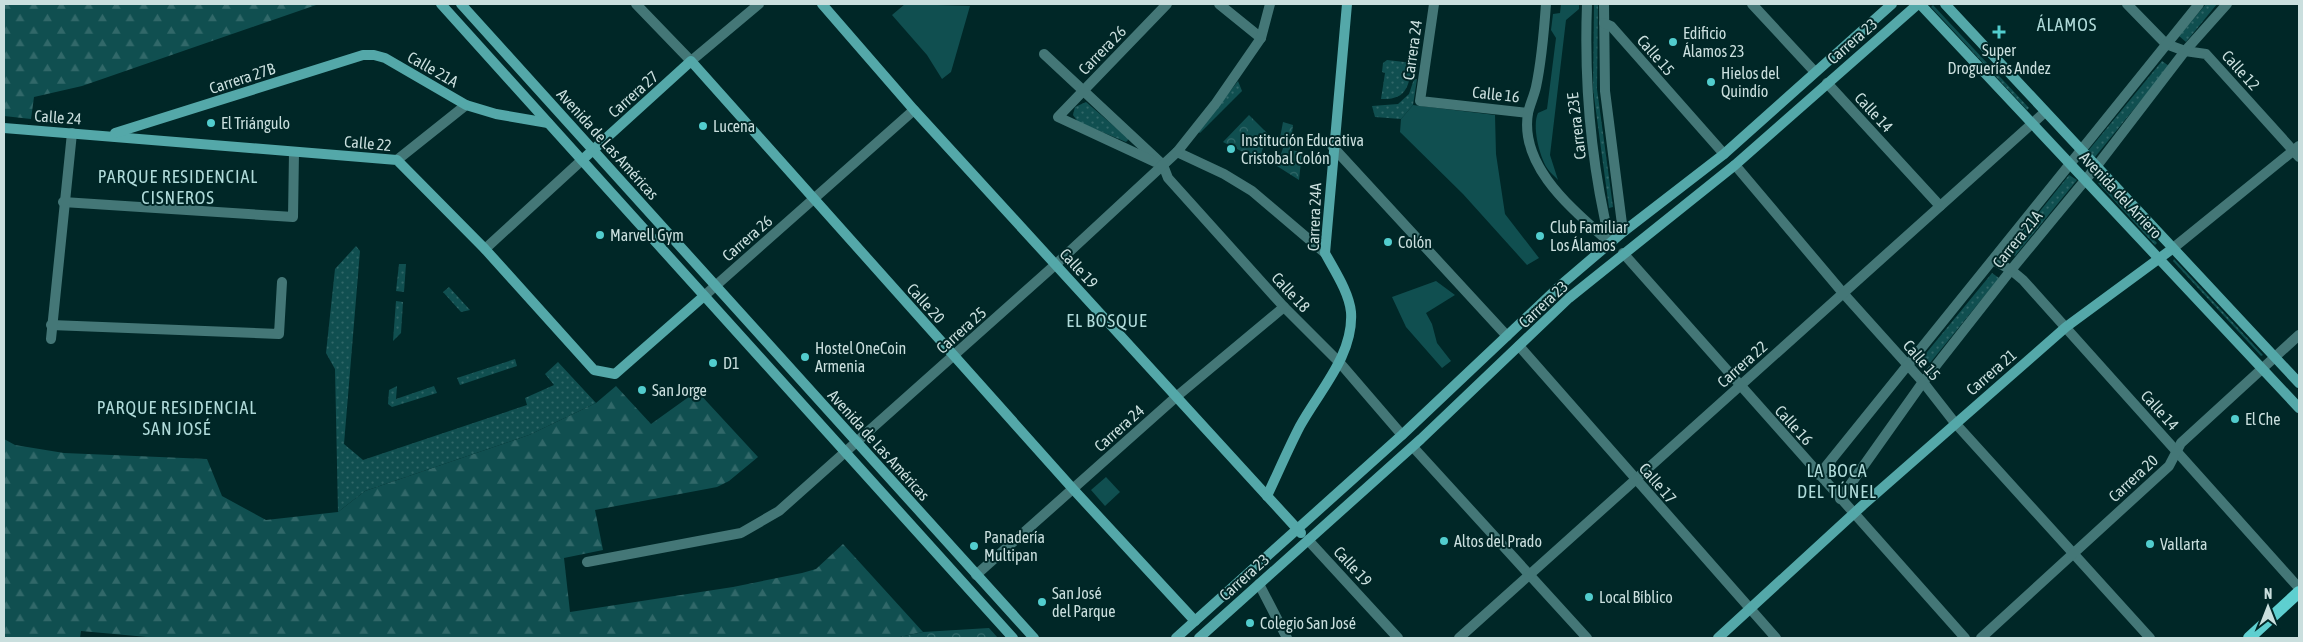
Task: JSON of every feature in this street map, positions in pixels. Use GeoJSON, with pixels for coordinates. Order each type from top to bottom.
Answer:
{"type":"FeatureCollection","features":[{"type":"Feature","properties":{"kind":"main road"},"geometry":{"type":"LineString","coordinates":[[2249,638],[2299,592]]}},
{"type":"Feature","properties":{"kind":"street","name":"Avenida de Las Américas"},"geometry":{"type":"LineString","coordinates":[[441,4],[1013,638]]}},
{"type":"Feature","properties":{"kind":"street","name":"Avenida de Las Américas"},"geometry":{"type":"LineString","coordinates":[[461,4],[856,444],[1034,638]]}},
{"type":"Feature","properties":{"kind":"street","name":"Calle 20"},"geometry":{"type":"LineString","coordinates":[[636,4],[691,61],[813,200],[1073,489],[1195,621]]}},
{"type":"Feature","properties":{"kind":"street","name":"Carrera 27"},"geometry":{"type":"LineString","coordinates":[[485,249],[691,61],[759,4]]}},
{"type":"Feature","properties":{"kind":"street","name":"Calle 19"},"geometry":{"type":"LineString","coordinates":[[822,4],[914,110],[1398,638]]}},
{"type":"Feature","properties":{"kind":"street","name":"Carrera 26"},"geometry":{"type":"LineString","coordinates":[[1163,165],[1058,117],[1167,4]]}},
{"type":"Feature","properties":{"kind":"street"},"geometry":{"type":"LineString","coordinates":[[1219,4],[1261,38]]}},
{"type":"Feature","properties":{"kind":"street","name":"Carrera 25"},"geometry":{"type":"LineString","coordinates":[[588,562],[741,533],[779,511],[1056,265],[1177,152],[1216,103],[1261,38],[1270,4]]}},
{"type":"Feature","properties":{"kind":"street","name":"Carrera 24A"},"geometry":{"type":"LineString","coordinates":[[1267,496],[1308,412],[1340,363],[1349,336],[1351,310],[1340,281],[1324,252],[1332,146],[1347,4]]}},
{"type":"Feature","properties":{"kind":"street","name":"Carrera 24"},"geometry":{"type":"LineString","coordinates":[[1420,101],[1434,4]]}},
{"type":"Feature","properties":{"kind":"street"},"geometry":{"type":"LineString","coordinates":[[1528,113],[1536,89],[1544,43],[1546,4]]}},
{"type":"Feature","properties":{"kind":"street","name":"Carrera 23E"},"geometry":{"type":"LineString","coordinates":[[1587,4],[1586,96],[1602,213],[1610,243]]}},
{"type":"Feature","properties":{"kind":"street","name":"Carrera 23E"},"geometry":{"type":"LineString","coordinates":[[1604,4],[1605,91],[1623,232]]}},
{"type":"Feature","properties":{"kind":"street"},"geometry":{"type":"LineString","coordinates":[[1752,4],[1815,72]]}},
{"type":"Feature","properties":{"kind":"street","name":"Carrera 23"},"geometry":{"type":"LineString","coordinates":[[1176,638],[1402,435],[1507,336],[1610,243],[1724,154],[1892,4]]}},
{"type":"Feature","properties":{"kind":"street","name":"Carrera 23"},"geometry":{"type":"LineString","coordinates":[[1199,638],[1413,447],[1569,298],[1623,253],[1736,165],[1919,4]]}},
{"type":"Feature","properties":{"kind":"street","name":"Avenida del Arriero"},"geometry":{"type":"LineString","coordinates":[[1919,4],[2299,408]]}},
{"type":"Feature","properties":{"kind":"street","name":"Avenida del Arriero"},"geometry":{"type":"LineString","coordinates":[[1945,4],[2299,383]]}},
{"type":"Feature","properties":{"kind":"street","name":"Calle 12"},"geometry":{"type":"LineString","coordinates":[[2126,4],[2166,44],[2185,51],[2206,54],[2297,151]]}},
{"type":"Feature","properties":{"kind":"street","name":"Carrera 21A"},"geometry":{"type":"LineString","coordinates":[[1819,475],[2199,4]]}},
{"type":"Feature","properties":{"kind":"street","name":"Carrera 21A"},"geometry":{"type":"LineString","coordinates":[[1840,499],[1922,382],[2096,167],[2185,51],[2227,4]]}},
{"type":"Feature","properties":{"kind":"street","name":"Calle 15"},"geometry":{"type":"LineString","coordinates":[[1604,23],[1612,26],[1724,154]]}},
{"type":"Feature","properties":{"kind":"street","name":"Calle 18"},"geometry":{"type":"LineString","coordinates":[[1044,54],[1163,165],[1168,178],[1284,307],[1340,363],[1402,435]]}},
{"type":"Feature","properties":{"kind":"street","name":"Carrera 27B"},"geometry":{"type":"LineString","coordinates":[[109,135],[363,55],[374,55],[384,58]]}},
{"type":"Feature","properties":{"kind":"street","name":"Calle 21A"},"geometry":{"type":"LineString","coordinates":[[384,58],[466,106],[496,114],[548,123]]}},
{"type":"Feature","properties":{"kind":"street","name":"Calle 14"},"geometry":{"type":"LineString","coordinates":[[1827,83],[1940,206]]}},
{"type":"Feature","properties":{"kind":"street","name":"Calle 16"},"geometry":{"type":"LineString","coordinates":[[1420,101],[1528,113],[1528,132],[1532,150],[1542,172],[1552,187],[1610,243]]}},
{"type":"Feature","properties":{"kind":"street"},"geometry":{"type":"LineString","coordinates":[[398,160],[466,106]]}},
{"type":"Feature","properties":{"kind":"street","name":"Carrera 26"},"geometry":{"type":"LineString","coordinates":[[594,370],[615,374],[914,110]]}},
{"type":"Feature","properties":{"kind":"street","name":"Carrera 22"},"geometry":{"type":"LineString","coordinates":[[1458,638],[2045,112]]}},
{"type":"Feature","properties":{"kind":"street","name":"Calle 24"},"geometry":{"type":"LineString","coordinates":[[4,128],[109,135]]}},
{"type":"Feature","properties":{"kind":"street"},"geometry":{"type":"LineString","coordinates":[[51,339],[63,202],[72,133]]}},
{"type":"Feature","properties":{"kind":"street","name":"Calle 22"},"geometry":{"type":"LineString","coordinates":[[109,135],[398,160],[485,249],[594,370]]}},
{"type":"Feature","properties":{"kind":"street"},"geometry":{"type":"LineString","coordinates":[[1332,146],[1507,336]]}},
{"type":"Feature","properties":{"kind":"street","name":"Carrera 21"},"geometry":{"type":"LineString","coordinates":[[1718,638],[1852,514],[2066,327],[2158,257],[2172,249],[2297,151]]}},
{"type":"Feature","properties":{"kind":"street"},"geometry":{"type":"LineString","coordinates":[[63,202],[292,218],[294,152]]}},
{"type":"Feature","properties":{"kind":"street"},"geometry":{"type":"LineString","coordinates":[[1177,152],[1224,174],[1252,192],[1324,252]]}},
{"type":"Feature","properties":{"kind":"street","name":"Calle 15"},"geometry":{"type":"LineString","coordinates":[[1736,165],[1843,293],[1922,382],[1955,424],[2150,638]]}},
{"type":"Feature","properties":{"kind":"street","name":"Calle 16"},"geometry":{"type":"LineString","coordinates":[[1623,253],[1852,514],[1964,638]]}},
{"type":"Feature","properties":{"kind":"street","name":"Calle 14"},"geometry":{"type":"LineString","coordinates":[[1992,260],[2011,270],[2024,280],[2299,588]]}},
{"type":"Feature","properties":{"kind":"street"},"geometry":{"type":"LineString","coordinates":[[51,325],[279,334],[282,282]]}},
{"type":"Feature","properties":{"kind":"street","name":"Carrera 24"},"geometry":{"type":"LineString","coordinates":[[976,575],[1176,397],[1284,307]]}},
{"type":"Feature","properties":{"kind":"street","name":"Carrera 20"},"geometry":{"type":"LineString","coordinates":[[1981,638],[2169,466],[2178,453],[2181,443],[2299,335]]}},
{"type":"Feature","properties":{"kind":"street","name":"Calle 17"},"geometry":{"type":"LineString","coordinates":[[1519,346],[1776,638]]}},
{"type":"Feature","properties":{"kind":"street"},"geometry":{"type":"LineString","coordinates":[[1413,447],[1587,638]]}},
{"type":"Feature","properties":{"kind":"street"},"geometry":{"type":"LineString","coordinates":[[1259,584],[1288,638]]}},
{"type":"Feature","properties":{"kind":"green space"},"geometry":{"type":"Polygon","coordinates":[[[4,4],[319,4],[82,86],[34,97],[31,119],[4,116],[4,4]]]}},
{"type":"Feature","properties":{"kind":"green space"},"geometry":{"type":"Polygon","coordinates":[[[905,4],[970,6],[951,72],[942,79],[927,55],[892,15],[905,4]]]}},
{"type":"Feature","properties":{"kind":"green space"},"geometry":{"type":"Polygon","coordinates":[[[1561,4],[1579,4],[1579,9],[1566,20],[1550,155],[1558,180],[1548,170],[1544,162],[1537,140],[1536,119],[1538,113],[1547,109],[1556,38],[1551,30],[1553,14],[1560,13],[1561,4]]]}},
{"type":"Feature","properties":{"kind":"green space"},"geometry":{"type":"Polygon","coordinates":[[[1594,4],[1598,4],[1597,89],[1613,207],[1609,208],[1593,89],[1594,4]]]}},
{"type":"Feature","properties":{"kind":"green space"},"geometry":{"type":"Polygon","coordinates":[[[2206,4],[2217,4],[2186,42],[2179,36],[2206,4]]]}},
{"type":"Feature","properties":{"kind":"green space"},"geometry":{"type":"Polygon","coordinates":[[[1933,5],[2029,108],[2027,110],[1931,7],[1933,5]]]}},
{"type":"Feature","properties":{"kind":"green space"},"geometry":{"type":"Polygon","coordinates":[[[1387,60],[1413,63],[1408,85],[1402,94],[1390,99],[1381,99],[1385,73],[1382,72],[1383,63],[1387,60]]]}},
{"type":"Feature","properties":{"kind":"green space"},"geometry":{"type":"Polygon","coordinates":[[[2162,61],[2169,66],[2095,157],[2088,151],[2162,61]]]}},
{"type":"Feature","properties":{"kind":"green space"},"geometry":{"type":"Polygon","coordinates":[[[1414,79],[1417,79],[1413,105],[1401,119],[1375,117],[1372,106],[1398,104],[1409,94],[1414,79]]]}},
{"type":"Feature","properties":{"kind":"green space"},"geometry":{"type":"Polygon","coordinates":[[[1238,81],[1242,91],[1200,133],[1198,132],[1238,81]]]}},
{"type":"Feature","properties":{"kind":"green space"},"geometry":{"type":"Polygon","coordinates":[[[1086,102],[1128,140],[1126,142],[1078,122],[1073,115],[1075,107],[1086,102]]]}},
{"type":"Feature","properties":{"kind":"green space"},"geometry":{"type":"Polygon","coordinates":[[[1413,105],[1495,115],[1496,154],[1505,214],[1539,258],[1527,265],[1463,194],[1400,132],[1401,119],[1413,105]]]}},
{"type":"Feature","properties":{"kind":"green space"},"geometry":{"type":"Polygon","coordinates":[[[1249,115],[1269,135],[1280,138],[1283,122],[1293,125],[1290,150],[1302,152],[1299,180],[1277,166],[1284,145],[1266,139],[1259,160],[1223,142],[1249,115]]]}},
{"type":"Feature","properties":{"kind":"green space"},"geometry":{"type":"Polygon","coordinates":[[[2069,175],[2077,180],[2015,256],[2008,251],[2069,175]]]}},
{"type":"Feature","properties":{"kind":"green space"},"geometry":{"type":"Polygon","coordinates":[[[2100,182],[2157,243],[2155,245],[2098,183],[2100,182]]]}},
{"type":"Feature","properties":{"kind":"green space"},"geometry":{"type":"Polygon","coordinates":[[[356,246],[360,251],[344,444],[363,460],[527,405],[525,398],[554,385],[545,374],[558,362],[596,403],[529,435],[365,491],[338,512],[335,369],[326,353],[335,269],[356,246]]]}},
{"type":"Feature","properties":{"kind":"green space"},"geometry":{"type":"Polygon","coordinates":[[[2174,259],[2263,355],[2261,356],[2173,261],[2174,259]]]}},
{"type":"Feature","properties":{"kind":"green space"},"geometry":{"type":"Polygon","coordinates":[[[399,264],[406,264],[404,292],[396,291],[399,264]]]}},
{"type":"Feature","properties":{"kind":"green space"},"geometry":{"type":"Polygon","coordinates":[[[1992,273],[1999,278],[1930,363],[1923,357],[1992,273]]]}},
{"type":"Feature","properties":{"kind":"green space"},"geometry":{"type":"Polygon","coordinates":[[[1436,281],[1455,295],[1426,313],[1432,324],[1437,343],[1451,361],[1442,368],[1406,327],[1392,297],[1436,281]]]}},
{"type":"Feature","properties":{"kind":"green space"},"geometry":{"type":"Polygon","coordinates":[[[449,287],[470,310],[461,312],[443,292],[449,287]]]}},
{"type":"Feature","properties":{"kind":"green space"},"geometry":{"type":"Polygon","coordinates":[[[396,301],[403,302],[401,333],[393,341],[396,301]]]}},
{"type":"Feature","properties":{"kind":"green space"},"geometry":{"type":"Polygon","coordinates":[[[515,359],[517,366],[460,385],[457,378],[515,359]]]}},
{"type":"Feature","properties":{"kind":"green space"},"geometry":{"type":"Polygon","coordinates":[[[397,386],[396,399],[434,386],[437,393],[392,407],[388,404],[389,390],[397,386]]]}},
{"type":"Feature","properties":{"kind":"green space"},"geometry":{"type":"Polygon","coordinates":[[[616,386],[651,424],[697,391],[758,457],[729,481],[717,487],[595,510],[603,550],[564,558],[570,612],[733,587],[802,573],[816,569],[843,544],[923,632],[895,638],[158,638],[81,631],[80,638],[4,638],[4,439],[15,445],[64,453],[207,459],[222,496],[266,520],[338,512],[365,491],[529,435],[596,403],[616,386]]]}},
{"type":"Feature","properties":{"kind":"green space"},"geometry":{"type":"Polygon","coordinates":[[[1106,477],[1120,492],[1105,506],[1091,490],[1106,477]]]}},
{"type":"Feature","properties":{"kind":"green space"},"geometry":{"type":"Polygon","coordinates":[[[989,628],[998,638],[895,638],[923,632],[989,628]]]}},
{"type":"Feature","properties":{"kind":"place","name":"Super Droguerías Andez"},"geometry":{"type":"Point","coordinates":[1999,32]}},
{"type":"Feature","properties":{"kind":"place","name":"Edificio Álamos 23"},"geometry":{"type":"Point","coordinates":[1673,42]}},
{"type":"Feature","properties":{"kind":"place","name":"Hielos del Quindío"},"geometry":{"type":"Point","coordinates":[1711,82]}},
{"type":"Feature","properties":{"kind":"place","name":"El Triángulo"},"geometry":{"type":"Point","coordinates":[211,123]}},
{"type":"Feature","properties":{"kind":"place","name":"Lucena"},"geometry":{"type":"Point","coordinates":[703,126]}},
{"type":"Feature","properties":{"kind":"place","name":"Institución Educativa Cristobal Colón"},"geometry":{"type":"Point","coordinates":[1231,149]}},
{"type":"Feature","properties":{"kind":"place","name":"Marvell Gym"},"geometry":{"type":"Point","coordinates":[600,235]}},
{"type":"Feature","properties":{"kind":"place","name":"Club Familiar Los Álamos"},"geometry":{"type":"Point","coordinates":[1540,236]}},
{"type":"Feature","properties":{"kind":"place","name":"Colón"},"geometry":{"type":"Point","coordinates":[1388,242]}},
{"type":"Feature","properties":{"kind":"place","name":"Hostel OneCoin Armenia"},"geometry":{"type":"Point","coordinates":[805,357]}},
{"type":"Feature","properties":{"kind":"place","name":"D1"},"geometry":{"type":"Point","coordinates":[713,363]}},
{"type":"Feature","properties":{"kind":"place","name":"San Jorge"},"geometry":{"type":"Point","coordinates":[642,390]}},
{"type":"Feature","properties":{"kind":"place","name":"El Che"},"geometry":{"type":"Point","coordinates":[2235,419]}},
{"type":"Feature","properties":{"kind":"place","name":"Altos del Prado"},"geometry":{"type":"Point","coordinates":[1444,541]}},
{"type":"Feature","properties":{"kind":"place","name":"Vallarta"},"geometry":{"type":"Point","coordinates":[2150,544]}},
{"type":"Feature","properties":{"kind":"place","name":"Panadería Multipan"},"geometry":{"type":"Point","coordinates":[974,546]}},
{"type":"Feature","properties":{"kind":"place","name":"Local Bíblico"},"geometry":{"type":"Point","coordinates":[1589,597]}},
{"type":"Feature","properties":{"kind":"place","name":"San José del Parque"},"geometry":{"type":"Point","coordinates":[1042,602]}},
{"type":"Feature","properties":{"kind":"place","name":"Colegio San José"},"geometry":{"type":"Point","coordinates":[1250,623]}},
{"type":"Feature","properties":{"kind":"district","name":"ÁLAMOS"},"geometry":{"type":"Point","coordinates":[2067,24]}},
{"type":"Feature","properties":{"kind":"district","name":"PARQUE RESIDENCIAL CISNEROS"},"geometry":{"type":"Point","coordinates":[178,186]}},
{"type":"Feature","properties":{"kind":"district","name":"EL BOSQUE"},"geometry":{"type":"Point","coordinates":[1107,320]}},
{"type":"Feature","properties":{"kind":"district","name":"PARQUE RESIDENCIAL SAN JOSÉ"},"geometry":{"type":"Point","coordinates":[177,417]}},
{"type":"Feature","properties":{"kind":"district","name":"LA BOCA DEL TÚNEL"},"geometry":{"type":"Point","coordinates":[1837,480]}}]}
